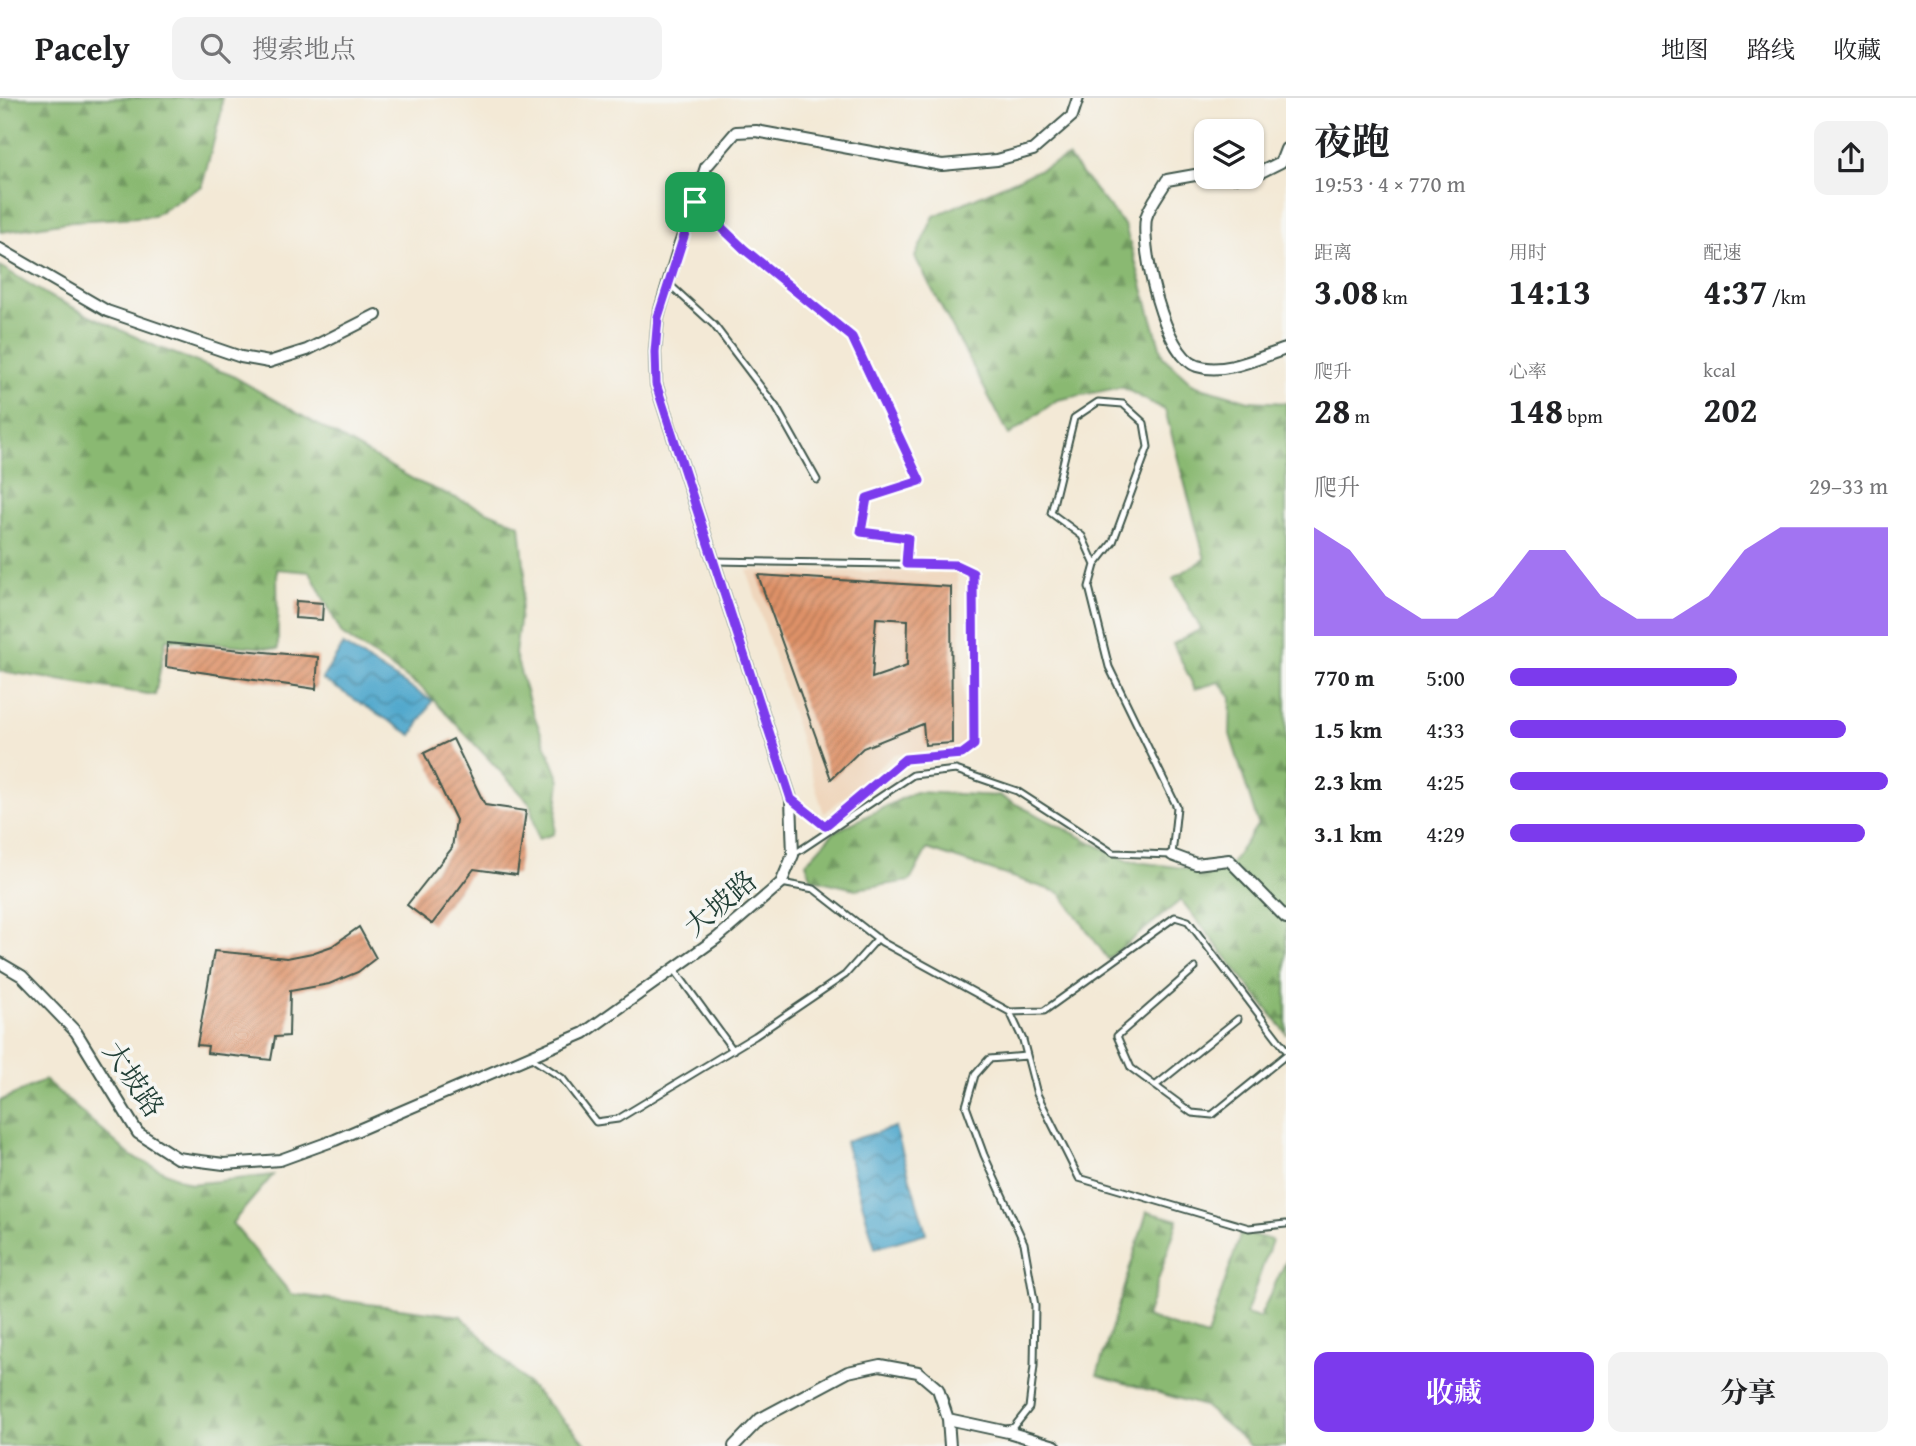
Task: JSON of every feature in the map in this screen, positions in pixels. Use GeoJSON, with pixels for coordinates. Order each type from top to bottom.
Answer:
{"type":"FeatureCollection","features":[{"type":"Feature","properties":{"kind":"street","name":"大坡路"},"geometry":{"type":"LineString","coordinates":[[0,963],[22,976],[76,1032],[138,1133],[177,1158],[224,1164],[280,1160],[335,1140],[584,1033],[717,938],[781,883],[793,856],[791,799],[656,384],[658,317],[706,167],[736,132],[756,131],[942,165],[997,160],[1033,150],[1072,116],[1078,98]]}},
{"type":"Feature","properties":{"kind":"street"},"geometry":{"type":"LineString","coordinates":[[1264,170],[1281,162],[1286,149]]}},
{"type":"Feature","properties":{"kind":"street"},"geometry":{"type":"LineString","coordinates":[[1194,175],[1167,180],[1146,217],[1147,247],[1157,301],[1174,343],[1185,360],[1198,367],[1225,368],[1286,349]]}},
{"type":"Feature","properties":{"kind":"street"},"geometry":{"type":"LineString","coordinates":[[0,249],[107,311],[241,357],[269,362],[307,351],[376,315]]}},
{"type":"Feature","properties":{"kind":"street"},"geometry":{"type":"LineString","coordinates":[[1171,855],[1196,864],[1229,860],[1286,918]]}},
{"type":"Feature","properties":{"kind":"street"},"geometry":{"type":"LineString","coordinates":[[734,1446],[761,1419],[848,1372],[880,1365],[918,1372],[938,1389],[948,1419],[950,1446]]}},
{"type":"Feature","properties":{"kind":"street"},"geometry":{"type":"LineString","coordinates":[[948,1419],[1055,1446]]}},
{"type":"Feature","properties":{"kind":"lane"},"geometry":{"type":"LineString","coordinates":[[695,202],[744,249],[852,337],[920,481],[867,498],[861,532],[908,538],[906,564]]}},
{"type":"Feature","properties":{"kind":"lane"},"geometry":{"type":"LineString","coordinates":[[668,283],[714,325],[776,407],[817,480]]}},
{"type":"Feature","properties":{"kind":"lane"},"geometry":{"type":"LineString","coordinates":[[793,856],[913,775],[957,770],[1017,791],[1113,853],[1171,855],[1177,807],[1109,667],[1089,587],[1095,565],[1113,542],[1148,447],[1144,423],[1123,404],[1098,402],[1074,418],[1051,513],[1082,536],[1095,565]]}},
{"type":"Feature","properties":{"kind":"lane"},"geometry":{"type":"LineString","coordinates":[[714,561],[956,565],[973,573],[974,745],[962,754],[905,759],[825,826],[791,799]]}},
{"type":"Feature","properties":{"kind":"lane"},"geometry":{"type":"LineString","coordinates":[[781,883],[814,889],[878,938],[1010,1012],[1044,1011],[1175,917],[1188,921],[1286,1050]]}},
{"type":"Feature","properties":{"kind":"lane"},"geometry":{"type":"LineString","coordinates":[[530,1057],[562,1077],[596,1122],[618,1119],[733,1050],[845,975],[878,938]]}},
{"type":"Feature","properties":{"kind":"lane"},"geometry":{"type":"LineString","coordinates":[[1195,968],[1117,1036],[1131,1068],[1192,1113],[1213,1115],[1286,1055]]}},
{"type":"Feature","properties":{"kind":"lane"},"geometry":{"type":"LineString","coordinates":[[674,970],[733,1050]]}},
{"type":"Feature","properties":{"kind":"lane"},"geometry":{"type":"LineString","coordinates":[[1010,1012],[1023,1040],[1037,1094],[1079,1178],[1249,1228],[1286,1224]]}},
{"type":"Feature","properties":{"kind":"lane"},"geometry":{"type":"LineString","coordinates":[[1155,1086],[1238,1019]]}},
{"type":"Feature","properties":{"kind":"lane"},"geometry":{"type":"LineString","coordinates":[[1004,1431],[1014,1426],[1029,1409],[1034,1366],[1035,1307],[1024,1243],[984,1155],[966,1106],[975,1075],[989,1059],[1027,1056]]}},
{"type":"Feature","properties":{"kind":"shaded area"},"geometry":{"type":"Polygon","coordinates":[[[747,570],[957,573],[967,749],[895,754],[824,814],[747,570]]]}},
{"type":"Feature","properties":{"kind":"green space"},"geometry":{"type":"Polygon","coordinates":[[[0,98],[222,98],[221,113],[202,186],[153,216],[74,221],[1,232],[0,98]]]}},
{"type":"Feature","properties":{"kind":"green space"},"geometry":{"type":"Polygon","coordinates":[[[1068,157],[1125,226],[1163,357],[1194,385],[1249,401],[1286,403],[1286,1033],[1181,900],[1108,959],[1060,893],[927,849],[910,881],[855,889],[812,879],[806,863],[834,832],[915,792],[1000,796],[1128,861],[1225,873],[1258,824],[1230,734],[1231,697],[1219,682],[1195,689],[1173,644],[1201,629],[1173,578],[1205,559],[1165,410],[1122,387],[1057,400],[1009,435],[915,257],[934,216],[1068,157]]]}},
{"type":"Feature","properties":{"kind":"green space"},"geometry":{"type":"Polygon","coordinates":[[[0,266],[49,296],[157,347],[231,375],[418,482],[520,525],[525,574],[515,654],[530,705],[560,781],[554,834],[538,839],[530,803],[424,690],[342,634],[310,572],[277,569],[278,649],[166,639],[155,695],[0,671],[0,266]]]}},
{"type":"Feature","properties":{"kind":"green space"},"geometry":{"type":"Polygon","coordinates":[[[45,1080],[131,1156],[191,1184],[273,1175],[232,1223],[291,1294],[461,1316],[589,1446],[0,1446],[0,1101],[45,1080]]]}},
{"type":"Feature","properties":{"kind":"green space"},"geometry":{"type":"Polygon","coordinates":[[[1147,1212],[1178,1220],[1146,1317],[1207,1337],[1241,1232],[1272,1240],[1246,1314],[1259,1318],[1286,1261],[1286,1446],[1251,1446],[1204,1406],[1097,1375],[1147,1212]]]}},
{"type":"Feature","properties":{"kind":"water"},"geometry":{"type":"Polygon","coordinates":[[[343,645],[432,701],[412,735],[322,679],[343,645]]]}},
{"type":"Feature","properties":{"kind":"water"},"geometry":{"type":"Polygon","coordinates":[[[895,1127],[926,1233],[875,1248],[845,1142],[895,1127]]]}},
{"type":"Feature","properties":{"kind":"building"},"geometry":{"type":"Polygon","coordinates":[[[758,575],[951,587],[952,743],[925,745],[923,724],[863,748],[831,779],[758,575]],[[876,618],[872,678],[907,666],[908,620],[876,618]]]}},
{"type":"Feature","properties":{"kind":"building"},"geometry":{"type":"Polygon","coordinates":[[[296,601],[323,603],[322,620],[295,618],[296,601]]]}},
{"type":"Feature","properties":{"kind":"building"},"geometry":{"type":"Polygon","coordinates":[[[167,643],[318,657],[316,689],[166,667],[167,643]]]}},
{"type":"Feature","properties":{"kind":"building"},"geometry":{"type":"Polygon","coordinates":[[[453,739],[485,805],[526,811],[517,875],[474,869],[432,924],[407,905],[452,848],[456,820],[424,753],[453,739]]]}},
{"type":"Feature","properties":{"kind":"building"},"geometry":{"type":"Polygon","coordinates":[[[359,927],[376,958],[358,972],[329,984],[290,991],[289,1036],[275,1037],[271,1060],[207,1053],[208,1046],[197,1045],[214,951],[287,958],[332,946],[359,927]]]}},
{"type":"Feature","properties":{"kind":"route"},"geometry":{"type":"LineString","coordinates":[[695,202],[744,249],[852,337],[920,481],[867,498],[861,532],[908,538],[906,564],[956,565],[973,573],[974,745],[962,754],[905,759],[825,826],[791,799],[656,384],[658,317],[695,202]]}}]}
